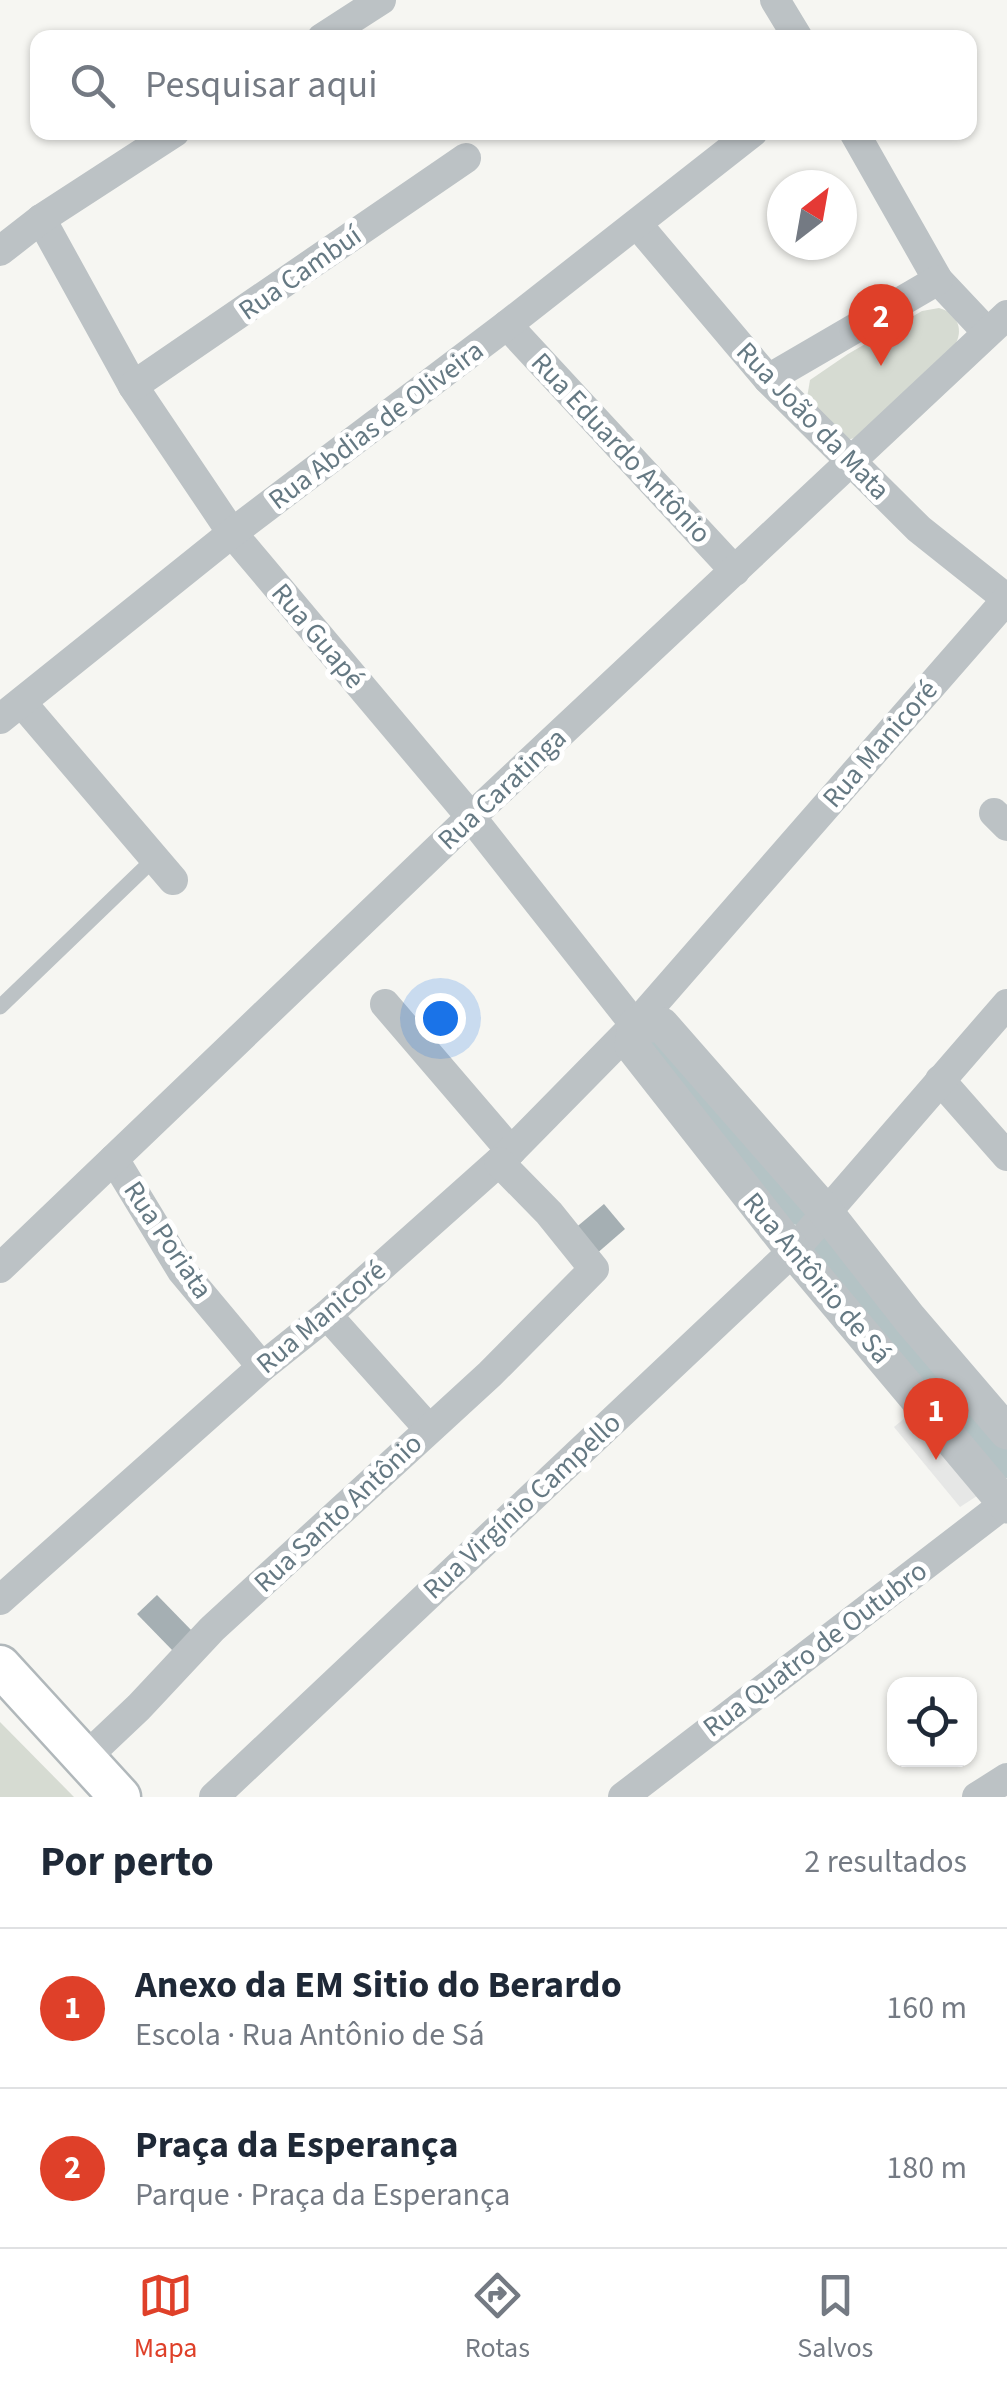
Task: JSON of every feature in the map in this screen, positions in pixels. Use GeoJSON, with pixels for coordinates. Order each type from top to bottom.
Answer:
{"type":"FeatureCollection","features":[{"type":"Feature","properties":{"kind":"main road"},"geometry":{"type":"LineString","coordinates":[[0,1666],[120,1797]]}},
{"type":"Feature","properties":{"kind":"street"},"geometry":{"type":"LineString","coordinates":[[334,30],[381,0]]}},
{"type":"Feature","properties":{"kind":"street"},"geometry":{"type":"LineString","coordinates":[[775,0],[793,30]]}},
{"type":"Feature","properties":{"kind":"street"},"geometry":{"type":"LineString","coordinates":[[0,251],[41,218],[163,140]]}},
{"type":"Feature","properties":{"kind":"street","name":"Rua Abdias de Oliveira"},"geometry":{"type":"LineString","coordinates":[[11,711],[232,534],[742,140]]}},
{"type":"Feature","properties":{"kind":"street"},"geometry":{"type":"LineString","coordinates":[[859,140],[938,280],[997,323]]}},
{"type":"Feature","properties":{"kind":"street","name":"Rua Cambuí"},"geometry":{"type":"LineString","coordinates":[[134,386],[466,158]]}},
{"type":"Feature","properties":{"kind":"street","name":"Rua Guapé"},"geometry":{"type":"LineString","coordinates":[[41,218],[134,386],[232,534],[471,817],[634,1036]]}},
{"type":"Feature","properties":{"kind":"street","name":"Rua João da Mata"},"geometry":{"type":"LineString","coordinates":[[637,224],[768,379],[918,529],[1007,599]]}},
{"type":"Feature","properties":{"kind":"street"},"geometry":{"type":"LineString","coordinates":[[768,379],[938,280]]}},
{"type":"Feature","properties":{"kind":"street","name":"Rua Caratinga"},"geometry":{"type":"LineString","coordinates":[[0,1268],[471,817],[997,323]]}},
{"type":"Feature","properties":{"kind":"street","name":"Rua Eduardo Antônio"},"geometry":{"type":"LineString","coordinates":[[507,325],[736,571]]}},
{"type":"Feature","properties":{"kind":"street","name":"Rua Manicoré"},"geometry":{"type":"LineString","coordinates":[[0,1600],[505,1156],[634,1036],[1007,599]]}},
{"type":"Feature","properties":{"kind":"street"},"geometry":{"type":"LineString","coordinates":[[11,711],[164,869]]}},
{"type":"Feature","properties":{"kind":"street"},"geometry":{"type":"LineString","coordinates":[[385,1004],[505,1156]]}},
{"type":"Feature","properties":{"kind":"street","name":"Rua Virgínio Campello"},"geometry":{"type":"LineString","coordinates":[[214,1797],[810,1231],[1007,1004]]}},
{"type":"Feature","properties":{"kind":"street","name":"Rua Antônio de Sá"},"geometry":{"type":"LineString","coordinates":[[1006,1504],[810,1231],[662,1024],[634,1036],[810,1231],[910,1319],[1007,1432]]}},
{"type":"Feature","properties":{"kind":"street"},"geometry":{"type":"LineString","coordinates":[[940,1080],[1007,1156]]}},
{"type":"Feature","properties":{"kind":"street","name":"Rua Santo Antônio"},"geometry":{"type":"LineString","coordinates":[[84,1759],[139,1708],[212,1629],[490,1374],[594,1269],[505,1156]]}},
{"type":"Feature","properties":{"kind":"street","name":"Rua Poriata"},"geometry":{"type":"LineString","coordinates":[[114,1159],[182,1271],[262,1367]]}},
{"type":"Feature","properties":{"kind":"street"},"geometry":{"type":"LineString","coordinates":[[327,1314],[428,1429]]}},
{"type":"Feature","properties":{"kind":"street","name":"Rua Quatro de Outubro"},"geometry":{"type":"LineString","coordinates":[[623,1797],[1006,1504]]}},
{"type":"Feature","properties":{"kind":"street"},"geometry":{"type":"LineString","coordinates":[[977,1797],[1007,1778]]}},
{"type":"Feature","properties":{"kind":"lane"},"geometry":{"type":"LineString","coordinates":[[0,1007],[164,869]]}},
{"type":"Feature","properties":{"kind":"shaded area"},"geometry":{"type":"Polygon","coordinates":[[[939,308],[956,321],[956,343],[855,438],[846,440],[807,398],[810,380],[922,311],[939,308]]]}},
{"type":"Feature","properties":{"kind":"shaded area"},"geometry":{"type":"Polygon","coordinates":[[[911,1413],[980,1494],[960,1507],[894,1427],[911,1413]]]}},
{"type":"Feature","properties":{"kind":"shaded area"},"geometry":{"type":"Polygon","coordinates":[[[0,1722],[74,1797],[0,1797],[0,1722]]]}},
{"type":"Feature","properties":{"kind":"building"},"geometry":{"type":"Polygon","coordinates":[[[604,1204],[625,1229],[595,1255],[573,1230],[604,1204]]]}},
{"type":"Feature","properties":{"kind":"building"},"geometry":{"type":"Polygon","coordinates":[[[157,1595],[194,1633],[174,1652],[137,1614],[157,1595]]]}},
{"type":"Feature","properties":{"kind":"waterway"},"geometry":{"type":"LineString","coordinates":[[656,1046],[798,1210]]}},
{"type":"Feature","properties":{"kind":"waterway"},"geometry":{"type":"LineString","coordinates":[[814,1229],[1007,1463]]}},
{"type":"Feature","properties":{"kind":"place","name":"Praça da Esperança"},"geometry":{"type":"Point","coordinates":[881,366]}},
{"type":"Feature","properties":{"kind":"place","name":"Anexo da EM Sitio do Berardo"},"geometry":{"type":"Point","coordinates":[936,1460]}}]}
